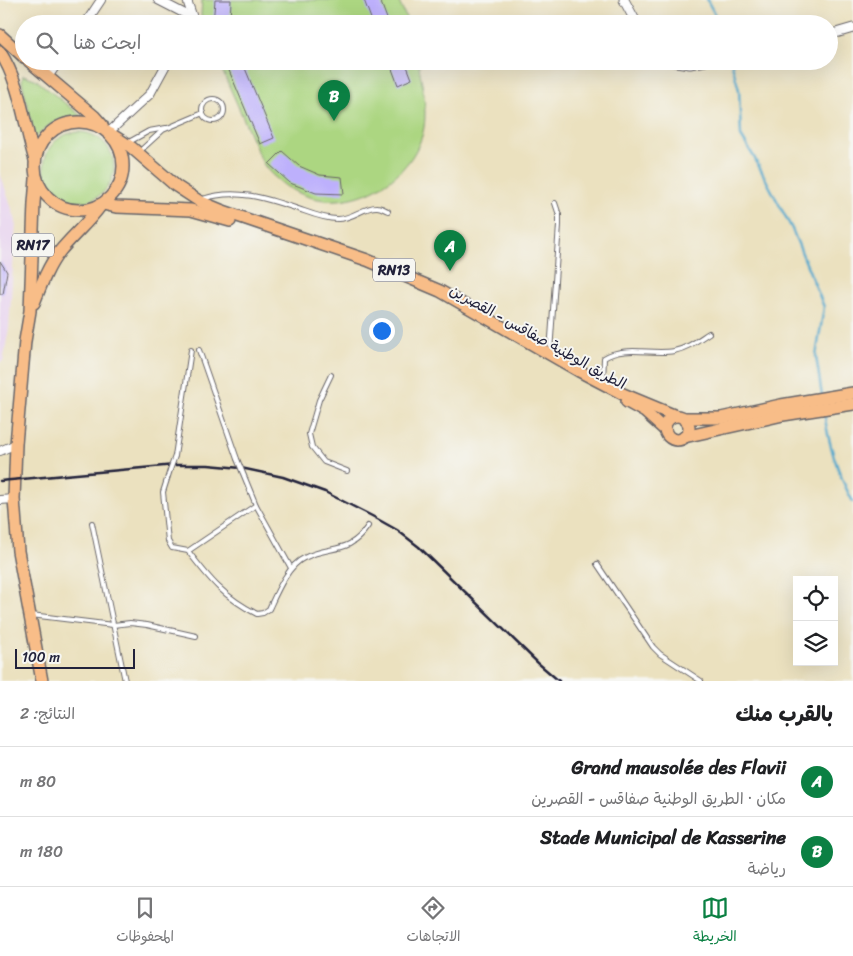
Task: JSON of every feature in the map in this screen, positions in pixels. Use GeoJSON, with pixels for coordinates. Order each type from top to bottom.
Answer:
{"type":"FeatureCollection","features":[{"type":"Feature","properties":{"kind":"main road"},"geometry":{"type":"LineString","coordinates":[[0,35],[15,49]]}},
{"type":"Feature","properties":{"kind":"main road"},"geometry":{"type":"LineString","coordinates":[[0,52],[10,71],[19,98],[35,160],[36,179],[42,191],[51,201],[62,208],[76,211],[89,210],[102,204],[114,195],[121,184],[123,158],[118,145],[94,116],[40,70]]}},
{"type":"Feature","properties":{"kind":"main road"},"geometry":{"type":"LineString","coordinates":[[10,71],[15,67]]}},
{"type":"Feature","properties":{"kind":"main road"},"geometry":{"type":"LineString","coordinates":[[35,160],[39,146],[48,134],[61,125],[75,121],[90,122],[108,131]]}},
{"type":"Feature","properties":{"kind":"main road","name":"الطريق الوطنية صفاقس - القصرين"},"geometry":{"type":"LineString","coordinates":[[108,131],[139,153],[176,186],[199,201],[398,272],[440,291],[604,384],[679,417],[720,418],[853,404]]}},
{"type":"Feature","properties":{"kind":"main road","name":"RN17"},"geometry":{"type":"LineString","coordinates":[[36,179],[30,311],[25,341],[16,444],[14,498],[18,551],[42,681]]}},
{"type":"Feature","properties":{"kind":"main road","name":"الطريق الوطنية صفاقس - القصرين"},"geometry":{"type":"LineString","coordinates":[[102,204],[116,207],[191,210],[356,262],[386,274],[444,302],[639,409],[666,430]]}},
{"type":"Feature","properties":{"kind":"main road","name":"RN17"},"geometry":{"type":"LineString","coordinates":[[30,311],[46,273],[59,252],[94,216],[102,204]]}},
{"type":"Feature","properties":{"kind":"main road","name":"الطريق الوطنية صفاقس - القصرين"},"geometry":{"type":"LineString","coordinates":[[684,437],[782,410],[853,394]]}},
{"type":"Feature","properties":{"kind":"main road"},"geometry":{"type":"LineString","coordinates":[[666,430],[665,426],[669,420],[679,417],[686,420],[689,427],[684,437]]}},
{"type":"Feature","properties":{"kind":"main road","name":"RN13"},"geometry":{"type":"LineString","coordinates":[[666,430],[673,439],[684,437]]}},
{"type":"Feature","properties":{"kind":"street"},"geometry":{"type":"LineString","coordinates":[[91,15],[101,0]]}},
{"type":"Feature","properties":{"kind":"street"},"geometry":{"type":"LineString","coordinates":[[158,0],[182,15]]}},
{"type":"Feature","properties":{"kind":"street"},"geometry":{"type":"LineString","coordinates":[[188,0],[190,15]]}},
{"type":"Feature","properties":{"kind":"street"},"geometry":{"type":"LineString","coordinates":[[624,0],[632,15]]}},
{"type":"Feature","properties":{"kind":"street"},"geometry":{"type":"LineString","coordinates":[[838,32],[853,28]]}},
{"type":"Feature","properties":{"kind":"street"},"geometry":{"type":"LineString","coordinates":[[48,77],[53,70]]}},
{"type":"Feature","properties":{"kind":"street"},"geometry":{"type":"LineString","coordinates":[[108,131],[150,94],[163,70]]}},
{"type":"Feature","properties":{"kind":"street"},"geometry":{"type":"LineString","coordinates":[[0,451],[16,444]]}},
{"type":"Feature","properties":{"kind":"street"},"geometry":{"type":"LineString","coordinates":[[0,500],[14,498]]}},
{"type":"Feature","properties":{"kind":"lane"},"geometry":{"type":"LineString","coordinates":[[209,99],[217,99],[223,104],[223,115],[217,120],[210,120],[202,114],[204,103],[209,99]]}},
{"type":"Feature","properties":{"kind":"lane"},"geometry":{"type":"LineString","coordinates":[[139,153],[158,134],[202,114]]}},
{"type":"Feature","properties":{"kind":"lane"},"geometry":{"type":"LineString","coordinates":[[126,143],[149,131],[168,128]]}},
{"type":"Feature","properties":{"kind":"lane"},"geometry":{"type":"LineString","coordinates":[[199,201],[213,196],[244,194],[277,202],[325,218],[340,219],[377,207],[388,211]]}},
{"type":"Feature","properties":{"kind":"lane"},"geometry":{"type":"LineString","coordinates":[[549,354],[559,225],[555,203]]}},
{"type":"Feature","properties":{"kind":"lane"},"geometry":{"type":"LineString","coordinates":[[604,384],[604,358],[609,354],[637,351],[673,351],[689,346],[709,332]]}},
{"type":"Feature","properties":{"kind":"lane"},"geometry":{"type":"LineString","coordinates":[[191,350],[175,456],[163,492],[168,541],[172,548],[188,551],[205,573],[227,596],[257,614],[269,609],[291,568],[302,558],[351,544],[362,535],[368,526]]}},
{"type":"Feature","properties":{"kind":"lane"},"geometry":{"type":"LineString","coordinates":[[199,350],[242,471],[256,504],[291,568]]}},
{"type":"Feature","properties":{"kind":"lane"},"geometry":{"type":"LineString","coordinates":[[330,376],[319,400],[309,434],[312,447],[324,462],[347,471]]}},
{"type":"Feature","properties":{"kind":"lane"},"geometry":{"type":"LineString","coordinates":[[188,551],[256,504]]}},
{"type":"Feature","properties":{"kind":"lane"},"geometry":{"type":"LineString","coordinates":[[92,522],[125,681]]}},
{"type":"Feature","properties":{"kind":"lane"},"geometry":{"type":"LineString","coordinates":[[597,564],[653,647],[660,654],[701,681]]}},
{"type":"Feature","properties":{"kind":"lane"},"geometry":{"type":"LineString","coordinates":[[29,615],[113,625],[130,623],[147,625],[196,636]]}},
{"type":"Feature","properties":{"kind":"shaded area"},"geometry":{"type":"Polygon","coordinates":[[[0,173],[16,221],[9,328],[3,361],[0,362],[0,173]]]}},
{"type":"Feature","properties":{"kind":"green space"},"geometry":{"type":"Polygon","coordinates":[[[202,0],[398,0],[405,15],[201,15],[202,0]]]}},
{"type":"Feature","properties":{"kind":"green space"},"geometry":{"type":"Polygon","coordinates":[[[222,70],[420,70],[425,118],[422,136],[414,153],[403,168],[389,181],[372,191],[355,197],[336,200],[317,199],[299,193],[285,185],[270,173],[264,165],[222,70]]]}},
{"type":"Feature","properties":{"kind":"green space"},"geometry":{"type":"Polygon","coordinates":[[[23,75],[35,79],[81,116],[66,118],[56,122],[35,138],[22,82],[23,75]]]}},
{"type":"Feature","properties":{"kind":"green space"},"geometry":{"type":"Polygon","coordinates":[[[79,132],[98,138],[108,148],[114,167],[108,186],[98,196],[79,202],[60,196],[50,186],[44,167],[50,148],[60,138],[79,132]]]}},
{"type":"Feature","properties":{"kind":"building"},"geometry":{"type":"Polygon","coordinates":[[[215,0],[231,0],[230,15],[214,15],[215,0]]]}},
{"type":"Feature","properties":{"kind":"building"},"geometry":{"type":"Polygon","coordinates":[[[364,0],[380,0],[386,15],[370,15],[364,0]]]}},
{"type":"Feature","properties":{"kind":"building"},"geometry":{"type":"Polygon","coordinates":[[[229,70],[246,70],[274,138],[260,144],[229,70]]]}},
{"type":"Feature","properties":{"kind":"building"},"geometry":{"type":"Polygon","coordinates":[[[392,70],[408,70],[412,79],[398,85],[392,70]]]}},
{"type":"Feature","properties":{"kind":"building"},"geometry":{"type":"Polygon","coordinates":[[[282,151],[299,166],[320,175],[342,177],[344,194],[316,193],[290,183],[269,164],[282,151]]]}},
{"type":"Feature","properties":{"kind":"building"},"geometry":{"type":"Polygon","coordinates":[[[0,261],[7,272],[3,294],[0,294],[0,261]]]}},
{"type":"Feature","properties":{"kind":"waterway"},"geometry":{"type":"LineString","coordinates":[[707,0],[715,15]]}},
{"type":"Feature","properties":{"kind":"waterway"},"geometry":{"type":"LineString","coordinates":[[733,70],[739,90],[741,136],[792,229],[824,307],[816,356],[822,396]]}},
{"type":"Feature","properties":{"kind":"waterway"},"geometry":{"type":"LineString","coordinates":[[824,411],[834,458],[853,502]]}},
{"type":"Feature","properties":{"kind":"railway"},"geometry":{"type":"LineString","coordinates":[[0,481],[175,465],[208,465],[241,468],[283,477],[325,492],[397,530],[419,547],[538,663],[559,681]]}},
{"type":"Feature","properties":{"kind":"place","name":"Stade Municipal de Kasserine"},"geometry":{"type":"Point","coordinates":[334,121]}},
{"type":"Feature","properties":{"kind":"place","name":"Grand mausolée des Flavii"},"geometry":{"type":"Point","coordinates":[450,271]}}]}
